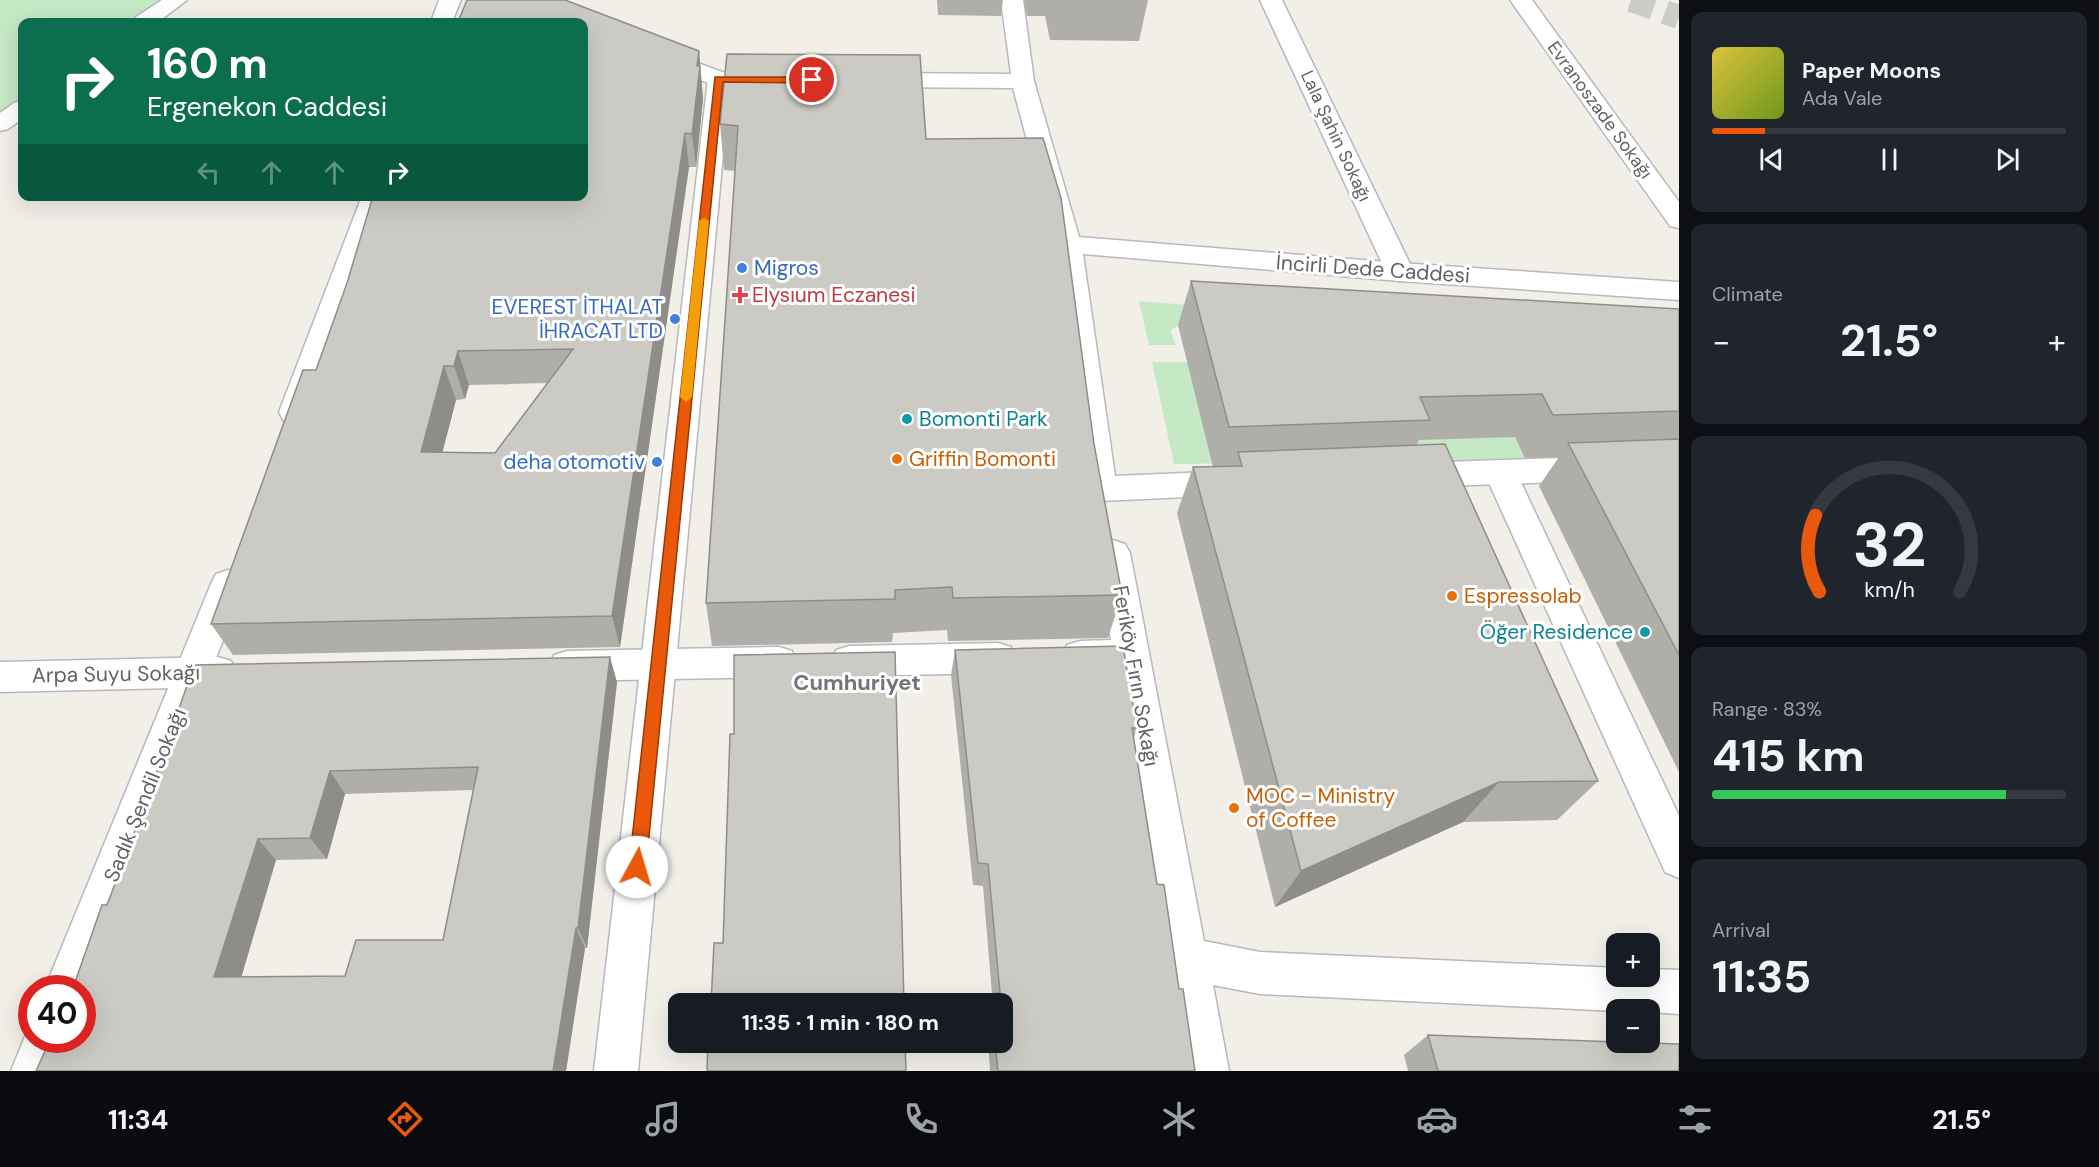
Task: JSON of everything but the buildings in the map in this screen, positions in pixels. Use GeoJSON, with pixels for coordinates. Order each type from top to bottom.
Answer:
{"type":"FeatureCollection","features":[{"type":"Feature","properties":{"kind":"street"},"geometry":{"type":"LineString","coordinates":[[150,18],[176,0]]}},
{"type":"Feature","properties":{"kind":"street"},"geometry":{"type":"LineString","coordinates":[[443,18],[450,0]]}},
{"type":"Feature","properties":{"kind":"street","name":"Feriköy Fırın Sokağı"},"geometry":{"type":"LineString","coordinates":[[1012,0],[1023,81],[1068,244],[1101,489],[1207,1071]]}},
{"type":"Feature","properties":{"kind":"street","name":"Lala Şahin Sokağı"},"geometry":{"type":"LineString","coordinates":[[1271,0],[1400,272]]}},
{"type":"Feature","properties":{"kind":"street","name":"Evranoszade Sokağı"},"geometry":{"type":"LineString","coordinates":[[1521,0],[1679,220]]}},
{"type":"Feature","properties":{"kind":"street"},"geometry":{"type":"LineString","coordinates":[[588,30],[719,79],[789,80]]}},
{"type":"Feature","properties":{"kind":"street"},"geometry":{"type":"LineString","coordinates":[[616,1071],[719,79]]}},
{"type":"Feature","properties":{"kind":"street"},"geometry":{"type":"LineString","coordinates":[[859,80],[1023,81]]}},
{"type":"Feature","properties":{"kind":"street"},"geometry":{"type":"LineString","coordinates":[[0,124],[18,111]]}},
{"type":"Feature","properties":{"kind":"street"},"geometry":{"type":"LineString","coordinates":[[283,440],[373,201]]}},
{"type":"Feature","properties":{"kind":"street","name":"İncirli Dede Caddesi"},"geometry":{"type":"LineString","coordinates":[[1068,244],[1400,272],[1679,291]]}},
{"type":"Feature","properties":{"kind":"street"},"geometry":{"type":"LineString","coordinates":[[1383,477],[1679,466]]}},
{"type":"Feature","properties":{"kind":"street"},"geometry":{"type":"LineString","coordinates":[[1500,472],[1679,859]]}},
{"type":"Feature","properties":{"kind":"street"},"geometry":{"type":"LineString","coordinates":[[1101,489],[1265,482]]}},
{"type":"Feature","properties":{"kind":"street","name":"Sadık Şendil Sokağı"},"geometry":{"type":"LineString","coordinates":[[71,975],[241,551]]}},
{"type":"Feature","properties":{"kind":"street"},"geometry":{"type":"LineString","coordinates":[[539,666],[1132,655]]}},
{"type":"Feature","properties":{"kind":"street","name":"Arpa Suyu Sokağı"},"geometry":{"type":"LineString","coordinates":[[0,676],[254,672]]}},
{"type":"Feature","properties":{"kind":"street"},"geometry":{"type":"LineString","coordinates":[[1188,959],[1260,973],[1679,992]]}},
{"type":"Feature","properties":{"kind":"street"},"geometry":{"type":"LineString","coordinates":[[33,1071],[41,1053]]}},
{"type":"Feature","properties":{"kind":"green space"},"geometry":{"type":"Polygon","coordinates":[[[0,0],[163,0],[137,18],[18,18],[18,103],[0,116],[0,0]]]}},
{"type":"Feature","properties":{"kind":"green space"},"geometry":{"type":"Polygon","coordinates":[[[1139,301],[1213,307],[1170,330],[1176,345],[1149,345],[1139,301]]]}},
{"type":"Feature","properties":{"kind":"green space"},"geometry":{"type":"Polygon","coordinates":[[[1152,362],[1188,362],[1679,433],[1679,457],[1174,464],[1152,362]]]}},
{"type":"Feature","properties":{"kind":"tunnel"},"geometry":{"type":"LineString","coordinates":[[1631,0],[1679,17]]}},
{"type":"Feature","properties":{"kind":"slow traffic"},"geometry":{"type":"LineString","coordinates":[[686,397],[704,221]]}},
{"type":"Feature","properties":{"kind":"place","name":"Migros"},"geometry":{"type":"Point","coordinates":[742,268]}},
{"type":"Feature","properties":{"kind":"place","name":"Elysıum Eczanesi"},"geometry":{"type":"Point","coordinates":[740,295]}},
{"type":"Feature","properties":{"kind":"place","name":"EVEREST İTHALAT İHRACAT LTD"},"geometry":{"type":"Point","coordinates":[675,319]}},
{"type":"Feature","properties":{"kind":"place","name":"Bomonti Park"},"geometry":{"type":"Point","coordinates":[907,419]}},
{"type":"Feature","properties":{"kind":"place","name":"Griffin Bomonti"},"geometry":{"type":"Point","coordinates":[897,459]}},
{"type":"Feature","properties":{"kind":"place","name":"deha otomotiv"},"geometry":{"type":"Point","coordinates":[657,462]}},
{"type":"Feature","properties":{"kind":"place","name":"Espressolab"},"geometry":{"type":"Point","coordinates":[1452,596]}},
{"type":"Feature","properties":{"kind":"place","name":"Öğer Residence"},"geometry":{"type":"Point","coordinates":[1645,632]}},
{"type":"Feature","properties":{"kind":"place","name":"MOC - Ministry of Coffee"},"geometry":{"type":"Point","coordinates":[1234,808]}},
{"type":"Feature","properties":{"kind":"district","name":"Cumhuriyet"},"geometry":{"type":"Point","coordinates":[857,682]}},
{"type":"Feature","properties":{"kind":"route"},"geometry":{"type":"LineString","coordinates":[[637,867],[719,79],[812,80]]}}]}
